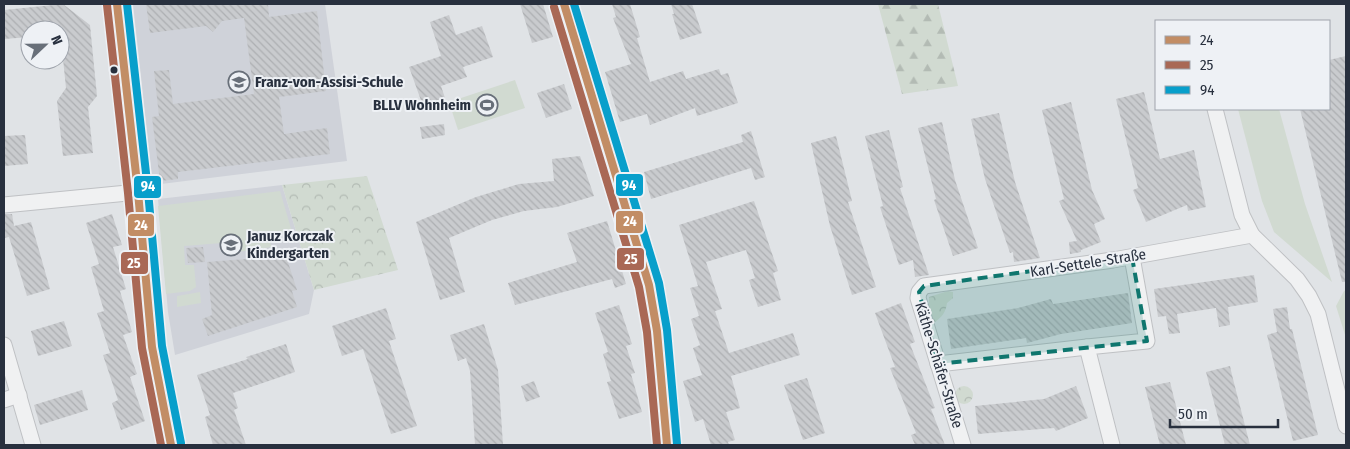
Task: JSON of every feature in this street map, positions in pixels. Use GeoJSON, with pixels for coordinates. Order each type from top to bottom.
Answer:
{"type":"FeatureCollection","features":[{"type":"Feature","properties":{"kind":"street"},"geometry":{"type":"LineString","coordinates":[[117,4],[138,192],[153,359],[171,445]]}},
{"type":"Feature","properties":{"kind":"street"},"geometry":{"type":"LineString","coordinates":[[564,4],[649,285],[658,331],[667,445]]}},
{"type":"Feature","properties":{"kind":"street"},"geometry":{"type":"LineString","coordinates":[[1215,110],[1237,200],[1252,235],[1297,279],[1309,296],[1318,314],[1346,426]]}},
{"type":"Feature","properties":{"kind":"street"},"geometry":{"type":"LineString","coordinates":[[4,205],[138,192]]}},
{"type":"Feature","properties":{"kind":"street","name":"Karl-Settele-Straße"},"geometry":{"type":"LineString","coordinates":[[924,286],[1132,257],[1252,235]]}},
{"type":"Feature","properties":{"kind":"street"},"geometry":{"type":"LineString","coordinates":[[938,364],[1148,341],[1132,257]]}},
{"type":"Feature","properties":{"kind":"street","name":"Käthe-Schäfer-Straße"},"geometry":{"type":"LineString","coordinates":[[924,286],[919,292],[918,298],[963,445]]}},
{"type":"Feature","properties":{"kind":"street"},"geometry":{"type":"LineString","coordinates":[[4,345],[34,445]]}},
{"type":"Feature","properties":{"kind":"street"},"geometry":{"type":"LineString","coordinates":[[1087,347],[1112,445]]}},
{"type":"Feature","properties":{"kind":"street"},"geometry":{"type":"LineString","coordinates":[[4,400],[19,395]]}},
{"type":"Feature","properties":{"kind":"highlighted area"},"geometry":{"type":"Polygon","coordinates":[[[1132,257],[1147,341],[938,364],[919,292],[924,286],[1132,257]]]}},
{"type":"Feature","properties":{"kind":"shaded area","name":"Franz-von-Assisi-Schule"},"geometry":{"type":"Polygon","coordinates":[[[133,4],[325,4],[347,161],[153,185],[133,4]]]}},
{"type":"Feature","properties":{"kind":"shaded area","name":"Januz Korczak Kindergarten"},"geometry":{"type":"Polygon","coordinates":[[[282,185],[314,290],[309,314],[175,355],[168,312],[158,199],[282,185]]]}},
{"type":"Feature","properties":{"kind":"green space"},"geometry":{"type":"Polygon","coordinates":[[[878,4],[938,4],[958,86],[902,94],[878,4]]]}},
{"type":"Feature","properties":{"kind":"green space","name":"BLLV Wohnheim"},"geometry":{"type":"Polygon","coordinates":[[[515,80],[525,108],[458,130],[449,102],[515,80]]]}},
{"type":"Feature","properties":{"kind":"green space"},"geometry":{"type":"Polygon","coordinates":[[[1238,110],[1279,110],[1305,204],[1332,282],[1274,232],[1262,201],[1238,110]]]}},
{"type":"Feature","properties":{"kind":"green space"},"geometry":{"type":"Polygon","coordinates":[[[367,176],[398,270],[314,290],[282,185],[367,176]]]}},
{"type":"Feature","properties":{"kind":"green space"},"geometry":{"type":"Polygon","coordinates":[[[280,191],[292,232],[270,235],[271,247],[237,252],[235,242],[184,246],[185,265],[194,265],[196,287],[190,291],[166,294],[158,206],[280,191]]]}},
{"type":"Feature","properties":{"kind":"green space"},"geometry":{"type":"Polygon","coordinates":[[[1346,290],[1346,338],[1336,306],[1346,290]]]}},
{"type":"Feature","properties":{"kind":"green space"},"geometry":{"type":"Polygon","coordinates":[[[948,291],[953,292],[953,298],[947,303],[943,314],[934,323],[929,310],[929,297],[948,291]]]}},
{"type":"Feature","properties":{"kind":"green space"},"geometry":{"type":"Polygon","coordinates":[[[200,292],[201,303],[177,307],[177,296],[200,292]]]}},
{"type":"Feature","properties":{"kind":"green space"},"geometry":{"type":"Polygon","coordinates":[[[960,386],[968,386],[973,391],[971,402],[960,404],[955,399],[955,391],[960,386]]]}},
{"type":"Feature","properties":{"kind":"building"},"geometry":{"type":"Polygon","coordinates":[[[63,4],[90,25],[97,96],[88,107],[93,153],[63,156],[57,101],[66,88],[64,70],[70,70],[70,20],[20,20],[20,38],[4,39],[4,10],[63,4]]]}},
{"type":"Feature","properties":{"kind":"building"},"geometry":{"type":"Polygon","coordinates":[[[146,4],[268,4],[269,17],[317,11],[326,91],[279,97],[284,134],[327,128],[330,154],[178,172],[178,179],[160,181],[152,117],[159,116],[154,71],[169,70],[173,104],[254,94],[244,18],[222,21],[213,32],[206,26],[150,33],[146,4]]]}},
{"type":"Feature","properties":{"kind":"building"},"geometry":{"type":"Polygon","coordinates":[[[520,4],[543,4],[553,37],[532,43],[520,4]]]}},
{"type":"Feature","properties":{"kind":"building"},"geometry":{"type":"Polygon","coordinates":[[[612,4],[630,4],[640,37],[637,38],[650,82],[683,71],[686,79],[719,69],[721,75],[728,73],[738,103],[697,116],[695,108],[650,125],[647,114],[620,122],[605,72],[631,64],[613,18],[616,17],[612,4]]]}},
{"type":"Feature","properties":{"kind":"building"},"geometry":{"type":"Polygon","coordinates":[[[671,4],[692,4],[702,33],[680,40],[671,4]]]}},
{"type":"Feature","properties":{"kind":"building"},"geometry":{"type":"Polygon","coordinates":[[[449,15],[456,35],[482,26],[493,57],[463,67],[467,77],[441,86],[445,98],[423,106],[409,67],[441,56],[430,22],[449,15]]]}},
{"type":"Feature","properties":{"kind":"building"},"geometry":{"type":"Polygon","coordinates":[[[1346,56],[1346,282],[1342,282],[1300,110],[1330,110],[1330,60],[1346,56]]]}},
{"type":"Feature","properties":{"kind":"building"},"geometry":{"type":"Polygon","coordinates":[[[564,84],[572,109],[546,118],[537,93],[564,84]]]}},
{"type":"Feature","properties":{"kind":"building"},"geometry":{"type":"Polygon","coordinates":[[[1144,92],[1160,159],[1194,150],[1206,207],[1188,211],[1187,205],[1146,222],[1133,190],[1138,188],[1116,99],[1144,92]]]}},
{"type":"Feature","properties":{"kind":"building"},"geometry":{"type":"Polygon","coordinates":[[[1071,102],[1092,190],[1105,219],[1094,224],[1101,242],[1081,250],[1081,252],[1070,254],[1069,242],[1077,241],[1059,201],[1064,199],[1042,110],[1071,102]]]}},
{"type":"Feature","properties":{"kind":"building"},"geometry":{"type":"Polygon","coordinates":[[[999,113],[1015,182],[1040,258],[1014,262],[1013,252],[1010,253],[985,179],[971,119],[999,113]]]}},
{"type":"Feature","properties":{"kind":"building"},"geometry":{"type":"Polygon","coordinates":[[[942,122],[955,180],[978,248],[953,256],[934,200],[936,199],[918,128],[942,122]]]}},
{"type":"Feature","properties":{"kind":"building"},"geometry":{"type":"Polygon","coordinates":[[[444,124],[445,135],[422,139],[420,127],[444,124]]]}},
{"type":"Feature","properties":{"kind":"building"},"geometry":{"type":"Polygon","coordinates":[[[889,130],[903,187],[900,188],[929,275],[915,277],[913,260],[899,265],[880,207],[883,206],[865,136],[889,130]]]}},
{"type":"Feature","properties":{"kind":"building"},"geometry":{"type":"Polygon","coordinates":[[[751,131],[765,177],[755,180],[751,168],[651,199],[644,172],[743,142],[741,135],[751,131]]]}},
{"type":"Feature","properties":{"kind":"building"},"geometry":{"type":"Polygon","coordinates":[[[25,135],[28,164],[4,166],[4,136],[25,135]]]}},
{"type":"Feature","properties":{"kind":"building"},"geometry":{"type":"Polygon","coordinates":[[[836,136],[852,201],[848,202],[876,287],[852,295],[830,226],[811,143],[836,136]]]}},
{"type":"Feature","properties":{"kind":"building"},"geometry":{"type":"Polygon","coordinates":[[[580,156],[594,196],[557,207],[524,211],[492,220],[449,238],[465,292],[440,300],[416,222],[476,197],[519,184],[554,181],[552,159],[580,156]]]}},
{"type":"Feature","properties":{"kind":"building"},"geometry":{"type":"Polygon","coordinates":[[[754,201],[778,271],[773,273],[781,300],[758,307],[749,280],[755,278],[746,250],[706,262],[722,309],[715,311],[729,353],[793,333],[800,355],[731,376],[740,408],[726,412],[735,440],[728,442],[729,445],[711,445],[703,419],[695,422],[683,381],[702,375],[693,348],[700,345],[691,319],[699,316],[690,288],[698,286],[679,225],[754,201]]]}},
{"type":"Feature","properties":{"kind":"building"},"geometry":{"type":"Polygon","coordinates":[[[4,214],[12,214],[14,226],[31,222],[50,289],[27,296],[9,237],[4,238],[4,214]]]}},
{"type":"Feature","properties":{"kind":"building"},"geometry":{"type":"Polygon","coordinates":[[[112,214],[122,245],[113,247],[126,289],[120,291],[132,332],[123,335],[137,374],[130,377],[145,421],[121,430],[112,403],[118,400],[103,355],[110,353],[97,313],[104,311],[91,267],[99,264],[86,223],[112,214]]]}},
{"type":"Feature","properties":{"kind":"building"},"geometry":{"type":"Polygon","coordinates":[[[607,221],[626,284],[615,288],[612,279],[515,305],[508,283],[577,262],[567,233],[607,221]]]}},
{"type":"Feature","properties":{"kind":"building"},"geometry":{"type":"Polygon","coordinates":[[[203,247],[205,262],[188,263],[186,248],[203,247]]]}},
{"type":"Feature","properties":{"kind":"building"},"geometry":{"type":"Polygon","coordinates":[[[286,256],[297,290],[292,291],[297,307],[208,336],[202,319],[212,315],[207,262],[286,256]]]}},
{"type":"Feature","properties":{"kind":"building"},"geometry":{"type":"Polygon","coordinates":[[[1254,275],[1258,302],[1228,307],[1230,325],[1219,327],[1216,308],[1177,314],[1180,333],[1169,334],[1166,316],[1158,317],[1154,289],[1254,275]]]}},
{"type":"Feature","properties":{"kind":"building"},"geometry":{"type":"Polygon","coordinates":[[[1128,293],[1132,323],[1061,334],[1027,343],[1026,338],[951,349],[947,319],[1018,308],[1051,299],[1053,304],[1128,293]]]}},
{"type":"Feature","properties":{"kind":"building"},"geometry":{"type":"Polygon","coordinates":[[[901,303],[915,342],[910,344],[935,408],[931,409],[945,445],[915,445],[911,435],[916,433],[890,368],[895,367],[875,313],[901,303]]]}},
{"type":"Feature","properties":{"kind":"building"},"geometry":{"type":"Polygon","coordinates":[[[619,305],[632,344],[626,346],[635,373],[631,374],[642,412],[619,419],[607,382],[611,381],[603,354],[608,352],[595,313],[619,305]]]}},
{"type":"Feature","properties":{"kind":"building"},"geometry":{"type":"Polygon","coordinates":[[[1287,307],[1290,329],[1292,329],[1318,435],[1293,441],[1267,335],[1277,332],[1273,309],[1287,307]]]}},
{"type":"Feature","properties":{"kind":"building"},"geometry":{"type":"Polygon","coordinates":[[[386,308],[396,339],[389,341],[417,426],[391,434],[363,349],[342,356],[332,326],[386,308]]]}},
{"type":"Feature","properties":{"kind":"building"},"geometry":{"type":"Polygon","coordinates":[[[64,321],[72,346],[38,356],[31,331],[64,321]]]}},
{"type":"Feature","properties":{"kind":"building"},"geometry":{"type":"Polygon","coordinates":[[[484,324],[498,370],[503,445],[475,445],[470,371],[466,358],[458,361],[450,335],[484,324]]]}},
{"type":"Feature","properties":{"kind":"building"},"geometry":{"type":"Polygon","coordinates":[[[286,344],[295,372],[233,393],[238,408],[234,410],[246,445],[213,445],[205,417],[210,415],[197,375],[248,359],[246,357],[286,344]]]}},
{"type":"Feature","properties":{"kind":"building"},"geometry":{"type":"Polygon","coordinates":[[[1230,366],[1250,445],[1225,445],[1206,372],[1230,366]]]}},
{"type":"Feature","properties":{"kind":"building"},"geometry":{"type":"Polygon","coordinates":[[[807,378],[825,433],[803,440],[784,385],[807,378]]]}},
{"type":"Feature","properties":{"kind":"building"},"geometry":{"type":"Polygon","coordinates":[[[534,381],[540,397],[526,402],[521,386],[534,381]]]}},
{"type":"Feature","properties":{"kind":"building"},"geometry":{"type":"Polygon","coordinates":[[[1170,382],[1186,445],[1160,445],[1145,387],[1170,382]]]}},
{"type":"Feature","properties":{"kind":"building"},"geometry":{"type":"Polygon","coordinates":[[[1076,386],[1088,418],[1056,431],[1054,428],[978,434],[975,406],[1044,399],[1076,386]]]}},
{"type":"Feature","properties":{"kind":"building"},"geometry":{"type":"Polygon","coordinates":[[[82,390],[88,410],[40,425],[34,405],[82,390]]]}},
{"type":"Feature","properties":{"kind":"transit line","name":"24"},"geometry":{"type":"LineString","coordinates":[[117,4],[138,192],[152,347],[171,445]]}},
{"type":"Feature","properties":{"kind":"transit line","name":"94"},"geometry":{"type":"LineString","coordinates":[[127,4],[148,191],[162,346],[181,443]]}},
{"type":"Feature","properties":{"kind":"transit line","name":"24"},"geometry":{"type":"LineString","coordinates":[[564,4],[649,285],[657,331],[667,445]]}},
{"type":"Feature","properties":{"kind":"transit line","name":"94"},"geometry":{"type":"LineString","coordinates":[[574,4],[659,283],[667,330],[677,444]]}},
{"type":"Feature","properties":{"kind":"transit line","name":"25"},"geometry":{"type":"LineString","coordinates":[[107,5],[128,193],[142,348],[161,445]]}},
{"type":"Feature","properties":{"kind":"transit line","name":"25"},"geometry":{"type":"LineString","coordinates":[[554,7],[639,287],[647,332],[657,445]]}},
{"type":"Feature","properties":{"kind":"place","name":"Franz-von-Assisi-Schule"},"geometry":{"type":"Point","coordinates":[239,82]}},
{"type":"Feature","properties":{"kind":"place","name":"BLLV Wohnheim"},"geometry":{"type":"Point","coordinates":[487,105]}},
{"type":"Feature","properties":{"kind":"place","name":"Januz Korczak Kindergarten"},"geometry":{"type":"Point","coordinates":[231,245]}}]}
